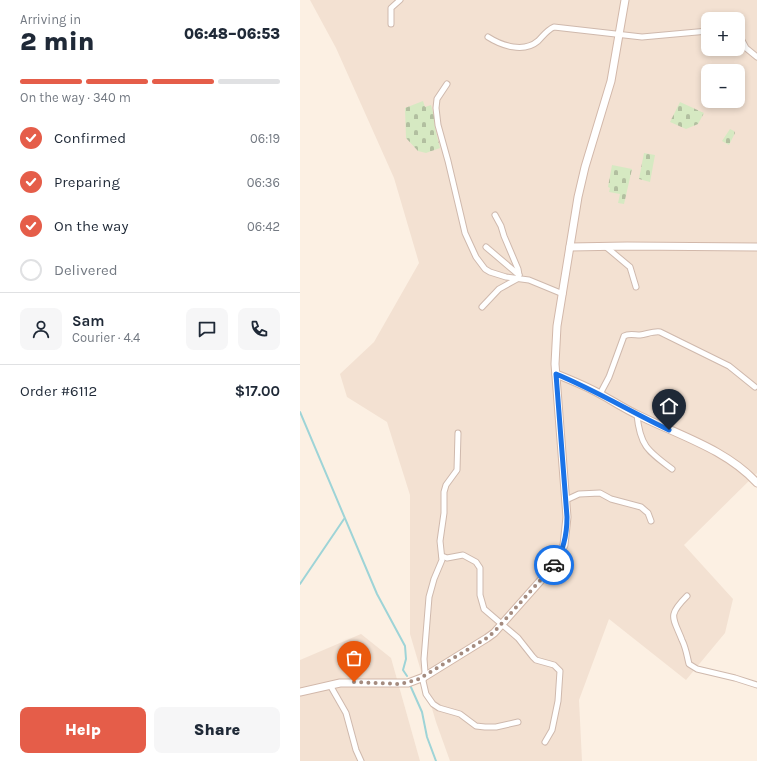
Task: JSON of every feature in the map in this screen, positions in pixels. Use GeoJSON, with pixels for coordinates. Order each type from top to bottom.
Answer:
{"type":"FeatureCollection","features":[{"type":"Feature","properties":{"kind":"street"},"geometry":{"type":"LineString","coordinates":[[391,24],[391,8],[400,0]]}},
{"type":"Feature","properties":{"kind":"street"},"geometry":{"type":"LineString","coordinates":[[300,692],[330,685],[354,682],[404,683],[424,677],[487,638],[502,624],[550,570],[564,545],[567,517],[556,374],[556,340],[578,197],[585,167],[611,81],[625,0]]}},
{"type":"Feature","properties":{"kind":"street"},"geometry":{"type":"LineString","coordinates":[[488,37],[500,43],[526,48],[554,27],[649,37],[701,32]]}},
{"type":"Feature","properties":{"kind":"street"},"geometry":{"type":"LineString","coordinates":[[745,46],[749,52],[757,57]]}},
{"type":"Feature","properties":{"kind":"street"},"geometry":{"type":"LineString","coordinates":[[447,84],[437,99],[437,119],[467,238],[476,257],[485,269],[506,277],[519,278],[539,283],[563,294]]}},
{"type":"Feature","properties":{"kind":"street"},"geometry":{"type":"LineString","coordinates":[[495,215],[501,226],[518,269],[519,278]]}},
{"type":"Feature","properties":{"kind":"street"},"geometry":{"type":"LineString","coordinates":[[605,246],[630,267],[636,288]]}},
{"type":"Feature","properties":{"kind":"street"},"geometry":{"type":"LineString","coordinates":[[486,247],[519,278]]}},
{"type":"Feature","properties":{"kind":"street"},"geometry":{"type":"LineString","coordinates":[[570,247],[757,247]]}},
{"type":"Feature","properties":{"kind":"street"},"geometry":{"type":"LineString","coordinates":[[482,307],[499,289],[519,278]]}},
{"type":"Feature","properties":{"kind":"street"},"geometry":{"type":"LineString","coordinates":[[600,394],[611,371],[624,336],[657,332],[660,332],[729,366],[755,387]]}},
{"type":"Feature","properties":{"kind":"street"},"geometry":{"type":"LineString","coordinates":[[556,374],[600,394],[637,415],[701,444],[730,460],[745,471],[757,483]]}},
{"type":"Feature","properties":{"kind":"street"},"geometry":{"type":"LineString","coordinates":[[637,415],[640,436],[647,448],[672,469]]}},
{"type":"Feature","properties":{"kind":"street"},"geometry":{"type":"LineString","coordinates":[[458,433],[457,470],[446,485],[444,492],[444,513],[440,541],[442,560],[429,597],[424,659],[425,672],[423,682],[426,694],[433,704],[439,708],[460,714],[476,726],[496,727],[518,722]]}},
{"type":"Feature","properties":{"kind":"street"},"geometry":{"type":"LineString","coordinates":[[566,500],[579,494],[600,493],[611,499],[641,507],[648,512],[651,521]]}},
{"type":"Feature","properties":{"kind":"street"},"geometry":{"type":"LineString","coordinates":[[442,556],[447,558],[464,555],[471,558],[478,564],[480,568],[480,595],[484,609],[518,638],[536,660],[554,665],[560,671],[558,701],[552,730],[545,742]]}},
{"type":"Feature","properties":{"kind":"street"},"geometry":{"type":"LineString","coordinates":[[687,596],[675,610],[673,617],[684,645],[689,664],[697,669],[757,685]]}},
{"type":"Feature","properties":{"kind":"street"},"geometry":{"type":"LineString","coordinates":[[330,685],[346,713],[356,750],[361,761]]}},
{"type":"Feature","properties":{"kind":"shaded area"},"geometry":{"type":"Polygon","coordinates":[[[310,0],[757,0],[757,473],[684,545],[733,599],[725,633],[686,680],[609,619],[579,700],[582,761],[450,761],[436,722],[410,634],[410,495],[387,422],[347,397],[340,374],[374,342],[419,263],[394,178],[336,48],[310,0]]]}},
{"type":"Feature","properties":{"kind":"shaded area"},"geometry":{"type":"Polygon","coordinates":[[[361,634],[391,658],[420,761],[300,761],[300,660],[361,634]]]}},
{"type":"Feature","properties":{"kind":"green space"},"geometry":{"type":"Polygon","coordinates":[[[423,101],[425,107],[431,105],[440,148],[426,153],[418,151],[406,138],[405,108],[423,101]]]}},
{"type":"Feature","properties":{"kind":"green space"},"geometry":{"type":"Polygon","coordinates":[[[680,102],[704,113],[698,124],[686,129],[670,122],[680,102]]]}},
{"type":"Feature","properties":{"kind":"green space"},"geometry":{"type":"Polygon","coordinates":[[[730,129],[735,133],[729,145],[722,141],[730,129]]]}},
{"type":"Feature","properties":{"kind":"green space"},"geometry":{"type":"Polygon","coordinates":[[[644,153],[655,155],[650,182],[639,179],[644,153]]]}},
{"type":"Feature","properties":{"kind":"green space"},"geometry":{"type":"Polygon","coordinates":[[[612,165],[632,169],[624,204],[618,203],[620,194],[609,192],[610,188],[608,187],[612,165]]]}},
{"type":"Feature","properties":{"kind":"waterway"},"geometry":{"type":"LineString","coordinates":[[300,412],[377,594],[405,646],[406,659],[403,670],[407,676]]}},
{"type":"Feature","properties":{"kind":"waterway"},"geometry":{"type":"LineString","coordinates":[[300,584],[344,519]]}},
{"type":"Feature","properties":{"kind":"waterway"},"geometry":{"type":"LineString","coordinates":[[410,685],[422,712],[427,737],[436,761]]}},
{"type":"Feature","properties":{"kind":"way so far"},"geometry":{"type":"LineString","coordinates":[[354,682],[400,684],[417,680],[431,673],[487,638],[494,632],[554,565]]}},
{"type":"Feature","properties":{"kind":"route"},"geometry":{"type":"LineString","coordinates":[[554,565],[564,545],[567,526],[556,374],[583,385],[637,415],[669,430]]}}]}
